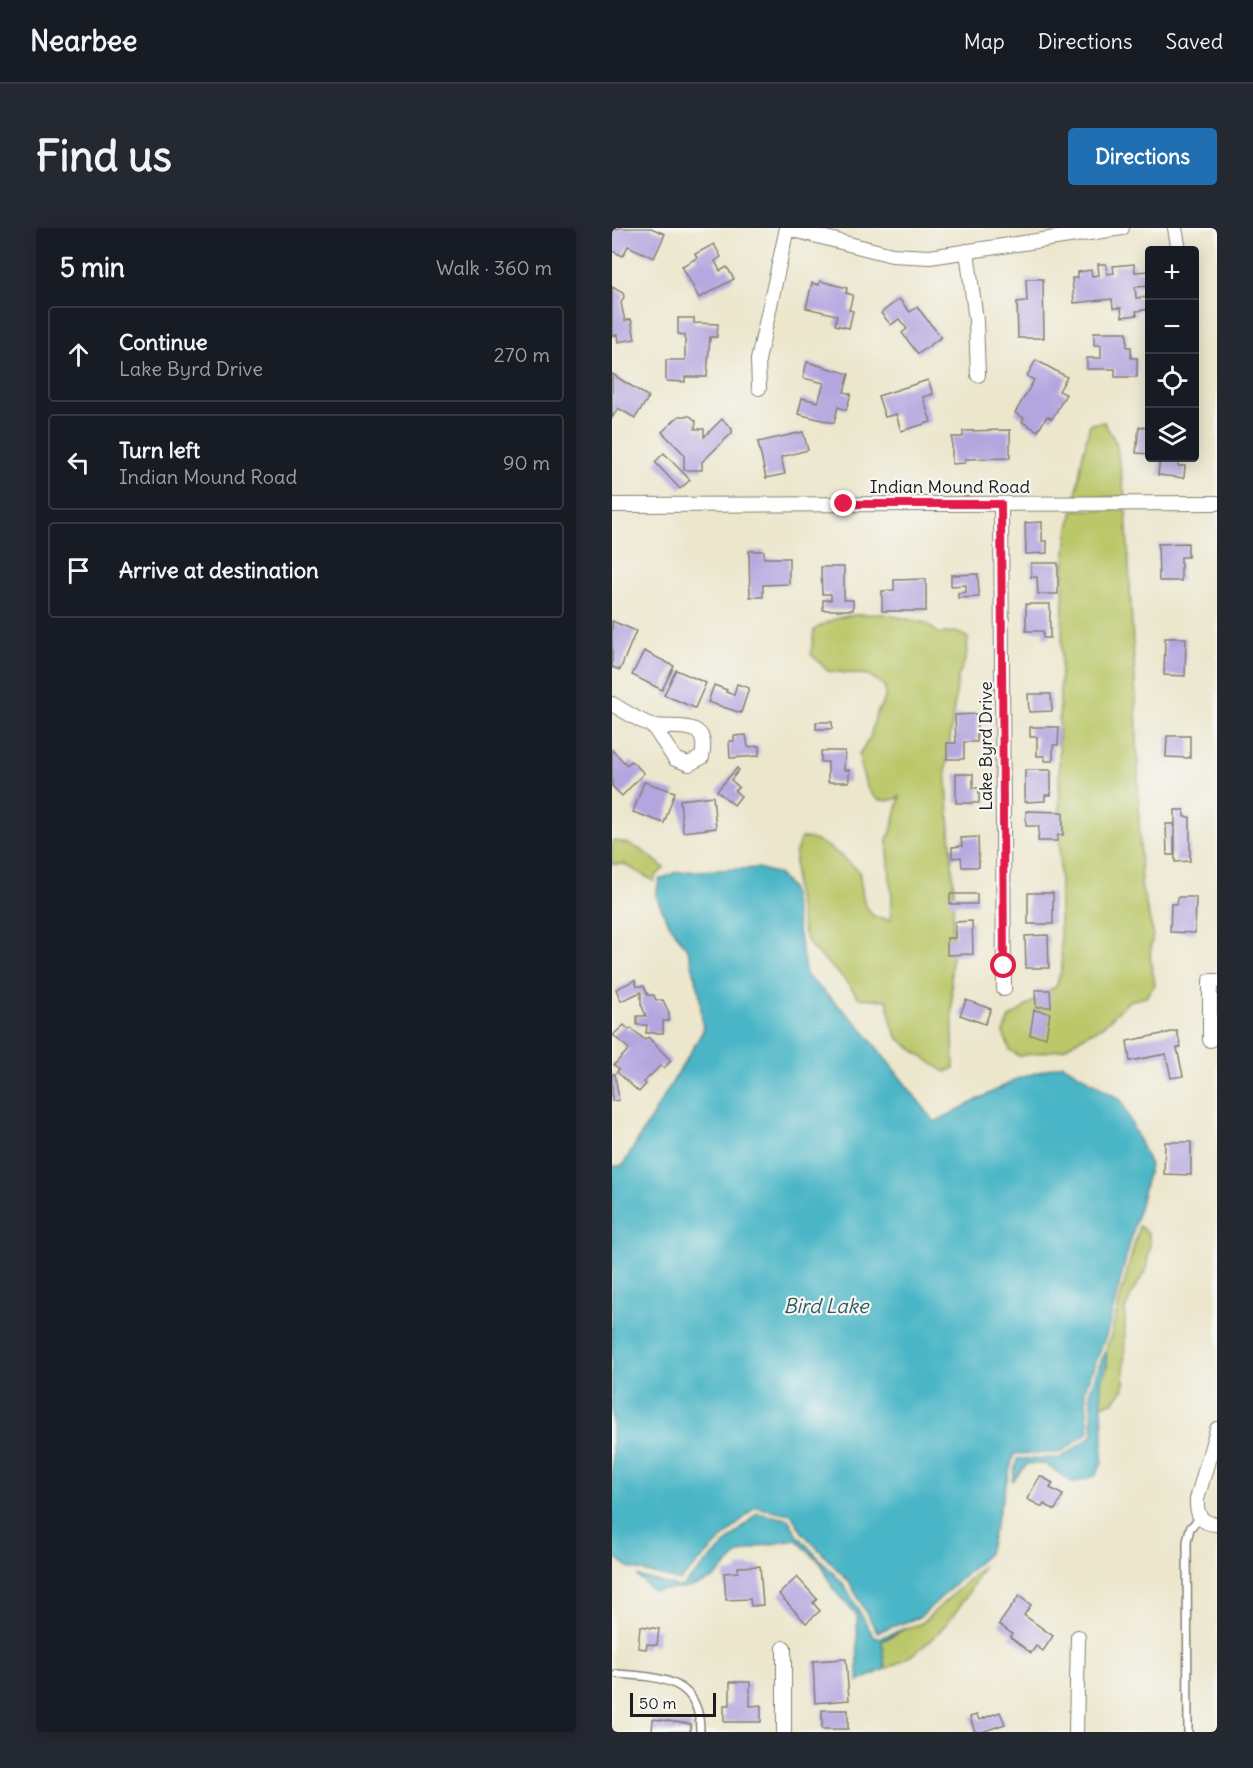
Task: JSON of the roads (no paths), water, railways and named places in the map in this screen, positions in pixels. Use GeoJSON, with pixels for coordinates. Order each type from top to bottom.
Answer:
{"type":"FeatureCollection","features":[{"type":"Feature","properties":{"kind":"street"},"geometry":{"type":"LineString","coordinates":[[759,388],[758,360],[786,228],[892,255],[930,257],[1122,228]]}},
{"type":"Feature","properties":{"kind":"street"},"geometry":{"type":"LineString","coordinates":[[1175,228],[1178,246]]}},
{"type":"Feature","properties":{"kind":"street"},"geometry":{"type":"LineString","coordinates":[[967,251],[976,321],[978,375]]}},
{"type":"Feature","properties":{"kind":"street","name":"Indian Mound Road"},"geometry":{"type":"LineString","coordinates":[[612,505],[1217,503]]}},
{"type":"Feature","properties":{"kind":"street","name":"Lake Byrd Drive"},"geometry":{"type":"LineString","coordinates":[[1001,504],[1004,989]]}},
{"type":"Feature","properties":{"kind":"street"},"geometry":{"type":"LineString","coordinates":[[612,704],[653,726]]}},
{"type":"Feature","properties":{"kind":"street"},"geometry":{"type":"LineString","coordinates":[[1210,1040],[1210,981],[1217,981]]}},
{"type":"Feature","properties":{"kind":"street"},"geometry":{"type":"LineString","coordinates":[[1217,1429],[1197,1499],[1196,1511],[1200,1518],[1209,1524],[1217,1524]]}},
{"type":"Feature","properties":{"kind":"street"},"geometry":{"type":"LineString","coordinates":[[1076,1732],[1078,1637]]}},
{"type":"Feature","properties":{"kind":"street"},"geometry":{"type":"LineString","coordinates":[[784,1648],[784,1732]]}},
{"type":"Feature","properties":{"kind":"lane"},"geometry":{"type":"LineString","coordinates":[[1188,1732],[1187,1542],[1190,1528],[1200,1518]]}},
{"type":"Feature","properties":{"kind":"lane"},"geometry":{"type":"LineString","coordinates":[[617,1674],[656,1676],[677,1685],[694,1698],[700,1732]]}},
{"type":"Feature","properties":{"kind":"water","name":"Bird Lake"},"geometry":{"type":"Polygon","coordinates":[[[758,868],[778,874],[791,889],[806,975],[859,1025],[935,1122],[1017,1079],[1063,1064],[1121,1100],[1150,1165],[1107,1333],[1085,1389],[1089,1432],[1060,1453],[1014,1454],[988,1553],[920,1617],[877,1632],[849,1582],[802,1532],[791,1514],[755,1507],[680,1581],[630,1568],[612,1555],[612,1167],[623,1165],[703,1031],[699,990],[688,950],[667,921],[656,896],[659,880],[676,872],[758,868]]]}},
{"type":"Feature","properties":{"kind":"water"},"geometry":{"type":"Polygon","coordinates":[[[1106,1349],[1107,1367],[1101,1381],[1102,1463],[1095,1476],[1073,1483],[1045,1464],[1027,1464],[1012,1481],[1017,1459],[1061,1458],[1093,1435],[1090,1390],[1106,1349]]]}},
{"type":"Feature","properties":{"kind":"water"},"geometry":{"type":"Polygon","coordinates":[[[757,1513],[788,1519],[798,1536],[845,1586],[874,1637],[879,1638],[904,1629],[882,1641],[885,1669],[858,1682],[857,1615],[833,1589],[821,1563],[796,1540],[760,1546],[737,1555],[713,1579],[689,1588],[653,1591],[637,1576],[678,1587],[683,1586],[757,1513]]]}}]}
